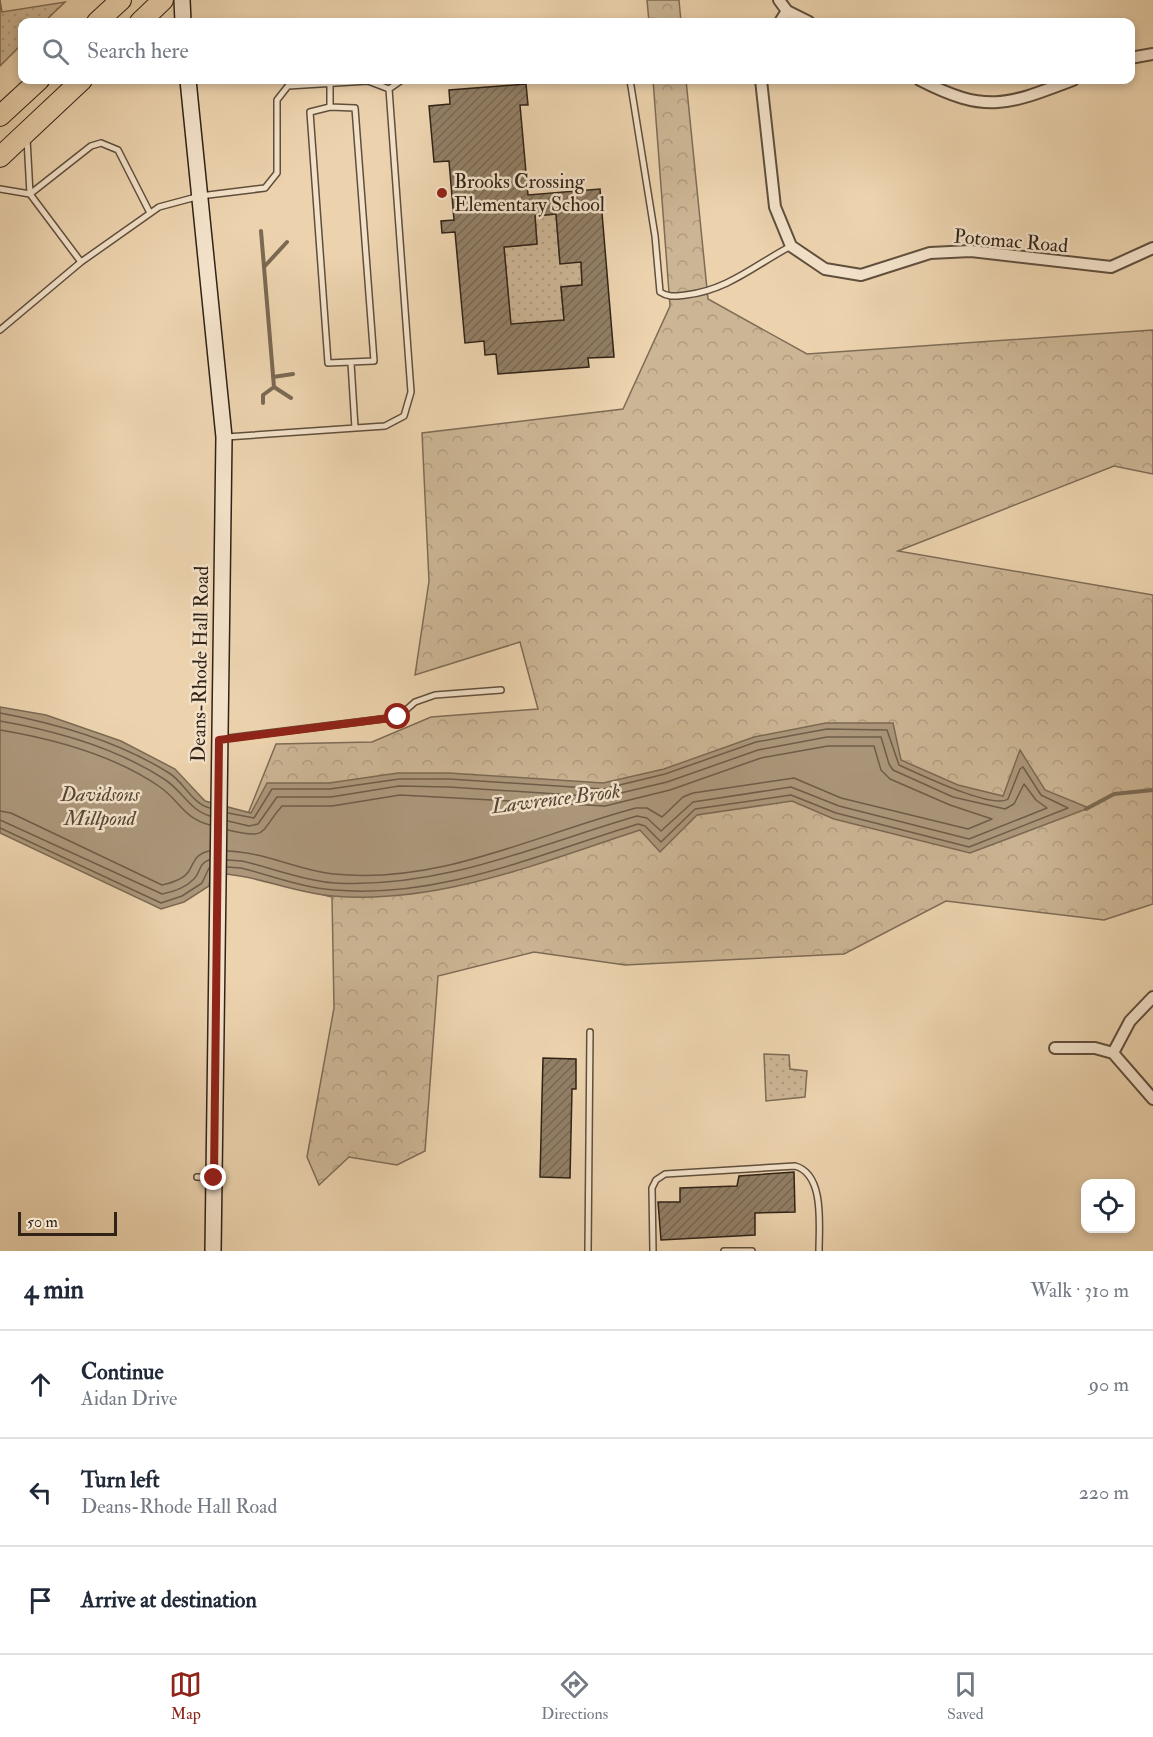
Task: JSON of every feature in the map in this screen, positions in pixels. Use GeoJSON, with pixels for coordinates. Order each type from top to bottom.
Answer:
{"type":"FeatureCollection","features":[{"type":"Feature","properties":{"kind":"highway"},"geometry":{"type":"LineString","coordinates":[[102,18],[120,0]]}},
{"type":"Feature","properties":{"kind":"highway"},"geometry":{"type":"LineString","coordinates":[[144,18],[163,0]]}},
{"type":"Feature","properties":{"kind":"highway"},"geometry":{"type":"LineString","coordinates":[[0,116],[35,84]]}},
{"type":"Feature","properties":{"kind":"highway"},"geometry":{"type":"LineString","coordinates":[[0,157],[78,84]]}},
{"type":"Feature","properties":{"kind":"street"},"geometry":{"type":"LineString","coordinates":[[182,0],[183,18]]}},
{"type":"Feature","properties":{"kind":"street"},"geometry":{"type":"LineString","coordinates":[[780,0],[786,11],[801,18]]}},
{"type":"Feature","properties":{"kind":"street"},"geometry":{"type":"LineString","coordinates":[[782,18],[786,11]]}},
{"type":"Feature","properties":{"kind":"street"},"geometry":{"type":"LineString","coordinates":[[1135,57],[1153,54]]}},
{"type":"Feature","properties":{"kind":"street","name":"Deans-Rhode Hall Road"},"geometry":{"type":"LineString","coordinates":[[188,84],[224,437],[213,1251]]}},
{"type":"Feature","properties":{"kind":"street"},"geometry":{"type":"LineString","coordinates":[[761,84],[775,207],[791,246]]}},
{"type":"Feature","properties":{"kind":"street"},"geometry":{"type":"LineString","coordinates":[[928,84],[948,94],[981,103],[1022,99],[1063,84]]}},
{"type":"Feature","properties":{"kind":"street","name":"Potomac Road"},"geometry":{"type":"LineString","coordinates":[[791,246],[825,269],[861,275],[930,253],[971,251],[1111,267],[1153,248]]}},
{"type":"Feature","properties":{"kind":"street"},"geometry":{"type":"LineString","coordinates":[[1113,1053],[1130,1021],[1153,997]]}},
{"type":"Feature","properties":{"kind":"street"},"geometry":{"type":"LineString","coordinates":[[1055,1048],[1095,1047],[1113,1053],[1153,1099]]}},
{"type":"Feature","properties":{"kind":"lane"},"geometry":{"type":"LineString","coordinates":[[0,330],[81,262],[159,207],[200,196],[265,188],[277,173],[277,100],[288,86],[330,84],[330,107]]}},
{"type":"Feature","properties":{"kind":"lane"},"geometry":{"type":"LineString","coordinates":[[376,84],[388,89]]}},
{"type":"Feature","properties":{"kind":"lane"},"geometry":{"type":"LineString","coordinates":[[388,89],[396,84]]}},
{"type":"Feature","properties":{"kind":"lane"},"geometry":{"type":"LineString","coordinates":[[631,84],[655,236],[660,292],[668,297],[704,293],[738,280],[791,246]]}},
{"type":"Feature","properties":{"kind":"lane"},"geometry":{"type":"LineString","coordinates":[[224,437],[385,426],[404,416],[411,392],[388,89]]}},
{"type":"Feature","properties":{"kind":"lane"},"geometry":{"type":"LineString","coordinates":[[330,107],[355,108],[374,361],[328,363],[310,112],[330,107]]}},
{"type":"Feature","properties":{"kind":"lane"},"geometry":{"type":"LineString","coordinates":[[27,132],[30,194],[81,262]]}},
{"type":"Feature","properties":{"kind":"lane"},"geometry":{"type":"LineString","coordinates":[[0,189],[30,194],[91,146],[101,143],[118,150],[150,213]]}},
{"type":"Feature","properties":{"kind":"lane"},"geometry":{"type":"LineString","coordinates":[[351,363],[355,428]]}},
{"type":"Feature","properties":{"kind":"lane"},"geometry":{"type":"LineString","coordinates":[[219,740],[398,717],[415,702],[435,694],[501,690]]}},
{"type":"Feature","properties":{"kind":"lane"},"geometry":{"type":"LineString","coordinates":[[588,1251],[590,1032]]}},
{"type":"Feature","properties":{"kind":"lane"},"geometry":{"type":"LineString","coordinates":[[653,1251],[652,1188],[656,1180],[665,1174],[795,1166],[803,1168],[813,1180],[819,1218],[819,1251]]}},
{"type":"Feature","properties":{"kind":"lane"},"geometry":{"type":"LineString","coordinates":[[197,1177],[214,1178]]}},
{"type":"Feature","properties":{"kind":"lane"},"geometry":{"type":"LineString","coordinates":[[724,1251],[752,1251]]}},
{"type":"Feature","properties":{"kind":"green space"},"geometry":{"type":"Polygon","coordinates":[[[0,0],[2,12],[65,2],[48,18],[18,18],[18,48],[0,66],[0,0]]]}},
{"type":"Feature","properties":{"kind":"green space"},"geometry":{"type":"Polygon","coordinates":[[[647,0],[679,0],[681,18],[649,18],[647,0]]]}},
{"type":"Feature","properties":{"kind":"green space"},"geometry":{"type":"Polygon","coordinates":[[[653,84],[686,84],[708,299],[807,354],[1153,330],[1153,474],[1114,466],[898,551],[1153,595],[1153,904],[1104,920],[946,901],[844,954],[625,965],[534,952],[438,976],[425,1151],[397,1165],[349,1157],[319,1185],[307,1157],[334,1008],[332,897],[239,874],[237,841],[276,744],[372,742],[431,717],[538,709],[520,642],[415,675],[429,581],[422,433],[623,409],[670,306],[653,84]]]}},
{"type":"Feature","properties":{"kind":"green space"},"geometry":{"type":"Polygon","coordinates":[[[556,214],[560,263],[581,262],[582,285],[561,287],[564,320],[512,343],[504,247],[537,244],[535,216],[556,214]]]}},
{"type":"Feature","properties":{"kind":"green space"},"geometry":{"type":"Polygon","coordinates":[[[764,1054],[789,1055],[790,1069],[807,1071],[805,1097],[766,1101],[764,1054]]]}},
{"type":"Feature","properties":{"kind":"water","name":"Davidsons Millpond"},"geometry":{"type":"Polygon","coordinates":[[[0,707],[46,715],[121,741],[175,769],[205,801],[251,813],[267,783],[329,783],[398,773],[449,773],[603,783],[664,769],[754,737],[826,723],[893,723],[901,760],[958,785],[1003,796],[1020,750],[1045,790],[1089,808],[970,853],[834,819],[792,801],[697,815],[660,852],[640,830],[527,867],[450,888],[372,897],[333,896],[243,877],[211,873],[209,886],[184,902],[161,909],[0,833],[0,707]]]}},
{"type":"Feature","properties":{"kind":"building"},"geometry":{"type":"Polygon","coordinates":[[[526,84],[528,105],[520,105],[528,195],[600,189],[614,357],[588,358],[589,367],[498,374],[496,354],[485,355],[484,341],[465,343],[455,232],[442,233],[441,221],[454,220],[449,161],[434,162],[429,106],[450,104],[449,90],[526,84]],[[556,214],[535,216],[537,244],[504,247],[511,324],[564,320],[561,287],[582,285],[581,262],[560,264],[556,214]]]}},
{"type":"Feature","properties":{"kind":"building"},"geometry":{"type":"Polygon","coordinates":[[[543,1058],[576,1059],[576,1089],[572,1089],[570,1178],[540,1177],[543,1058]]]}},
{"type":"Feature","properties":{"kind":"building"},"geometry":{"type":"Polygon","coordinates":[[[794,1172],[795,1212],[755,1213],[755,1235],[661,1240],[658,1202],[680,1202],[680,1188],[737,1186],[739,1176],[794,1172]]]}},
{"type":"Feature","properties":{"kind":"waterway"},"geometry":{"type":"LineString","coordinates":[[261,231],[274,387],[291,398]]}},
{"type":"Feature","properties":{"kind":"waterway"},"geometry":{"type":"LineString","coordinates":[[264,267],[287,242]]}},
{"type":"Feature","properties":{"kind":"waterway"},"geometry":{"type":"LineString","coordinates":[[273,377],[293,374]]}},
{"type":"Feature","properties":{"kind":"waterway"},"geometry":{"type":"LineString","coordinates":[[263,403],[263,395],[274,387]]}},
{"type":"Feature","properties":{"kind":"waterway","name":"Lawrence Brook"},"geometry":{"type":"LineString","coordinates":[[1086,809],[1114,794],[1153,790]]}},
{"type":"Feature","properties":{"kind":"place","name":"Brooks Crossing Elementary School"},"geometry":{"type":"Point","coordinates":[442,193]}},
{"type":"Feature","properties":{"kind":"route"},"geometry":{"type":"LineString","coordinates":[[214,1178],[219,740],[398,717]]}}]}
